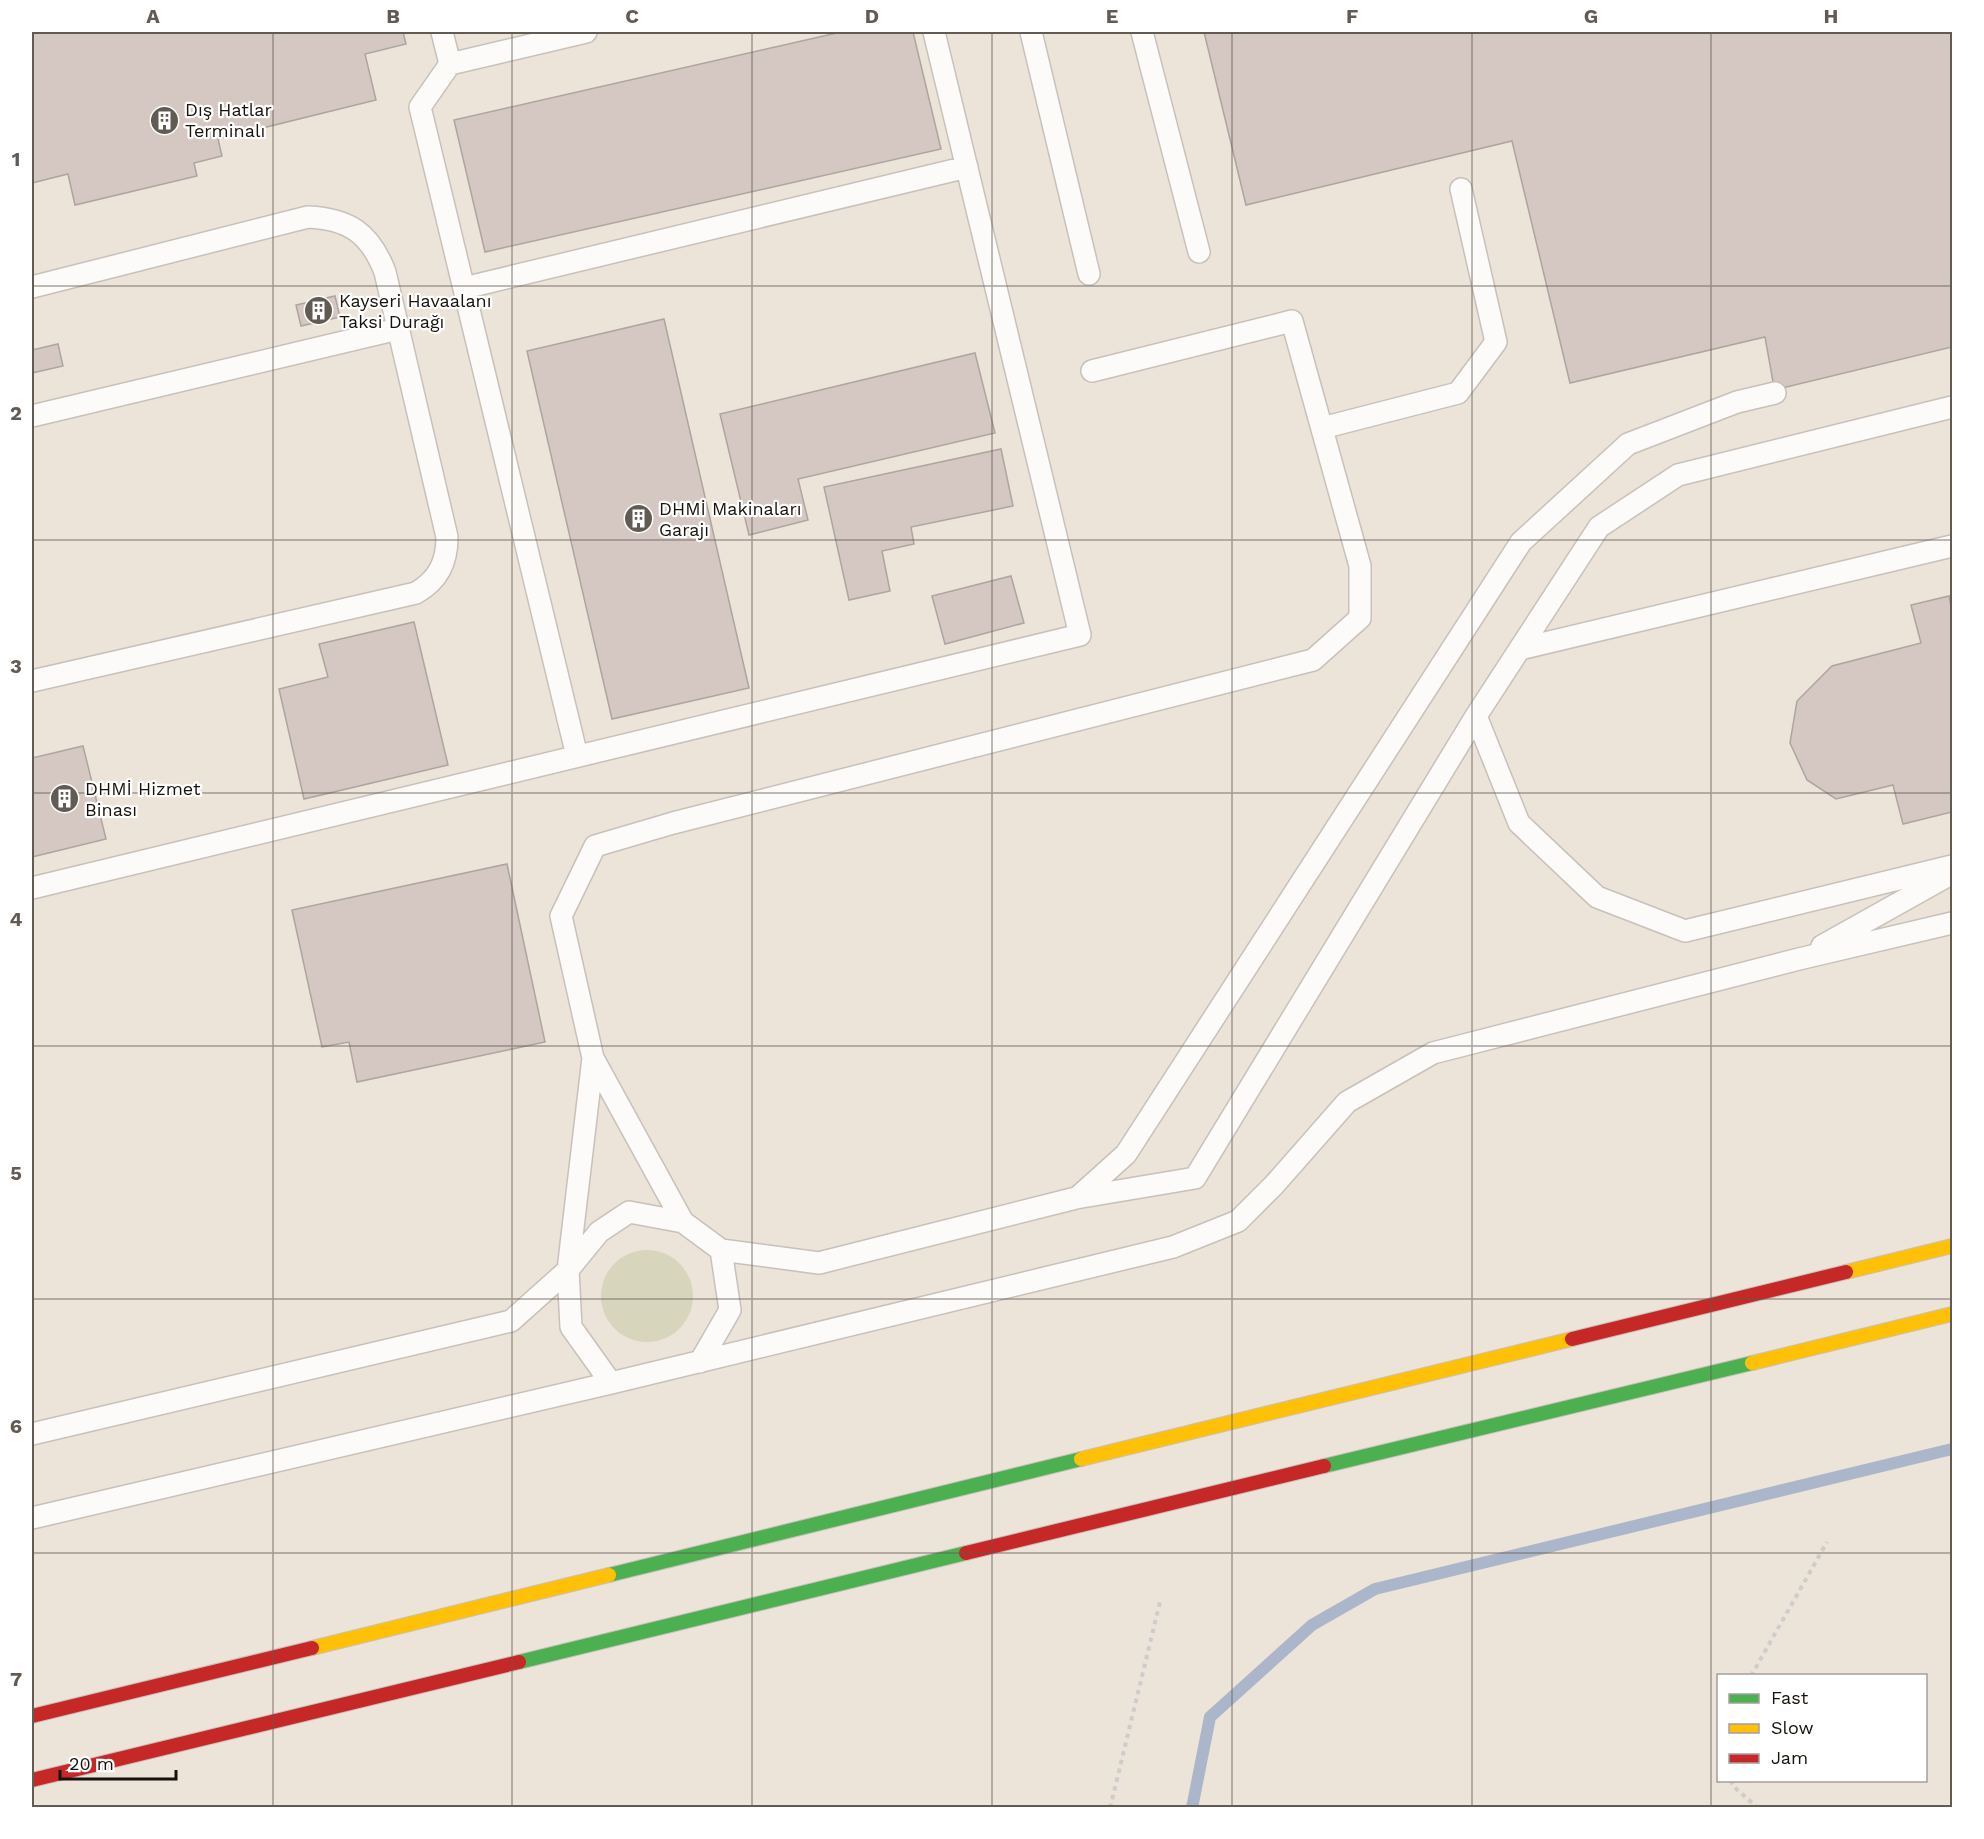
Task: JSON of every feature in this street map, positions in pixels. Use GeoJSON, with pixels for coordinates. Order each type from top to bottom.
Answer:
{"type":"FeatureCollection","features":[{"type":"Feature","properties":{"kind":"main road"},"geometry":{"type":"LineString","coordinates":[[32,1716],[1953,1246]]}},
{"type":"Feature","properties":{"kind":"main road"},"geometry":{"type":"LineString","coordinates":[[32,1780],[1953,1314]]}},
{"type":"Feature","properties":{"kind":"lane"},"geometry":{"type":"LineString","coordinates":[[442,32],[450,64]]}},
{"type":"Feature","properties":{"kind":"lane"},"geometry":{"type":"LineString","coordinates":[[577,756],[420,107],[450,64],[586,32]]}},
{"type":"Feature","properties":{"kind":"lane"},"geometry":{"type":"LineString","coordinates":[[32,888],[1080,635],[934,32]]}},
{"type":"Feature","properties":{"kind":"lane"},"geometry":{"type":"LineString","coordinates":[[1031,32],[1089,274]]}},
{"type":"Feature","properties":{"kind":"lane"},"geometry":{"type":"LineString","coordinates":[[1142,32],[1199,252]]}},
{"type":"Feature","properties":{"kind":"lane"},"geometry":{"type":"LineString","coordinates":[[464,288],[967,167]]}},
{"type":"Feature","properties":{"kind":"lane"},"geometry":{"type":"LineString","coordinates":[[1322,428],[1458,393],[1496,342],[1461,189]]}},
{"type":"Feature","properties":{"kind":"lane"},"geometry":{"type":"LineString","coordinates":[[32,287],[308,218],[326,218],[343,223],[359,232],[370,243],[385,272],[447,537],[444,564],[428,586],[416,593],[32,681]]}},
{"type":"Feature","properties":{"kind":"lane"},"geometry":{"type":"LineString","coordinates":[[1092,372],[1292,321],[1360,566],[1360,618],[1313,660],[685,820],[595,846],[561,916],[593,1058],[683,1222],[721,1250],[819,1263],[1076,1198],[1195,1178],[1476,716],[1599,527],[1678,475],[1953,407]]}},
{"type":"Feature","properties":{"kind":"lane"},"geometry":{"type":"LineString","coordinates":[[32,416],[398,329]]}},
{"type":"Feature","properties":{"kind":"lane"},"geometry":{"type":"LineString","coordinates":[[1076,1198],[1126,1154],[1521,542],[1628,444],[1737,402],[1776,393]]}},
{"type":"Feature","properties":{"kind":"lane"},"geometry":{"type":"LineString","coordinates":[[1520,649],[1953,546]]}},
{"type":"Feature","properties":{"kind":"lane"},"geometry":{"type":"LineString","coordinates":[[1476,716],[1519,823],[1597,897],[1685,932],[1953,866]]}},
{"type":"Feature","properties":{"kind":"lane"},"geometry":{"type":"LineString","coordinates":[[1799,959],[1953,873]]}},
{"type":"Feature","properties":{"kind":"lane"},"geometry":{"type":"LineString","coordinates":[[32,1518],[700,1362],[1173,1247],[1238,1221],[1274,1185],[1347,1102],[1433,1053],[1799,959],[1953,923]]}},
{"type":"Feature","properties":{"kind":"lane"},"geometry":{"type":"LineString","coordinates":[[593,1058],[568,1270],[571,1327],[611,1383]]}},
{"type":"Feature","properties":{"kind":"lane"},"geometry":{"type":"LineString","coordinates":[[32,1434],[511,1321],[568,1270],[600,1232],[629,1212],[683,1222]]}},
{"type":"Feature","properties":{"kind":"lane"},"geometry":{"type":"LineString","coordinates":[[700,1362],[730,1310],[721,1250]]}},
{"type":"Feature","properties":{"kind":"path"},"geometry":{"type":"LineString","coordinates":[[1752,1674],[1827,1542]]}},
{"type":"Feature","properties":{"kind":"path"},"geometry":{"type":"LineString","coordinates":[[1110,1808],[1161,1602]]}},
{"type":"Feature","properties":{"kind":"path"},"geometry":{"type":"LineString","coordinates":[[1732,1782],[1733,1786],[1758,1808]]}},
{"type":"Feature","properties":{"kind":"shaded area"},"geometry":{"type":"Polygon","coordinates":[[[638,1250],[656,1250],[673,1257],[686,1270],[693,1287],[693,1305],[686,1322],[673,1335],[656,1342],[638,1342],[621,1335],[608,1322],[601,1305],[601,1287],[608,1270],[621,1257],[638,1250]]]}},
{"type":"Feature","properties":{"kind":"building","name":"Dış Hatlar Terminalı"},"geometry":{"type":"Polygon","coordinates":[[[32,32],[403,32],[406,44],[365,54],[376,100],[218,139],[222,156],[194,163],[197,176],[75,205],[68,174],[32,183],[32,32]]]}},
{"type":"Feature","properties":{"kind":"building"},"geometry":{"type":"Polygon","coordinates":[[[841,32],[913,32],[941,149],[485,252],[454,120],[841,32]]]}},
{"type":"Feature","properties":{"kind":"building"},"geometry":{"type":"Polygon","coordinates":[[[1204,32],[1952,32],[1952,347],[1778,389],[1775,393],[1765,337],[1570,383],[1512,141],[1246,205],[1204,32]]]}},
{"type":"Feature","properties":{"kind":"building","name":"Kayseri Havaalanı Taksi Durağı"},"geometry":{"type":"Polygon","coordinates":[[[335,296],[340,317],[301,326],[296,305],[335,296]]]}},
{"type":"Feature","properties":{"kind":"building","name":"DHMİ Makinaları Garajı"},"geometry":{"type":"Polygon","coordinates":[[[664,319],[749,688],[612,719],[527,351],[664,319]]]}},
{"type":"Feature","properties":{"kind":"building"},"geometry":{"type":"Polygon","coordinates":[[[58,344],[63,366],[32,373],[32,350],[58,344]]]}},
{"type":"Feature","properties":{"kind":"building"},"geometry":{"type":"Polygon","coordinates":[[[975,353],[995,433],[798,479],[808,520],[749,535],[720,414],[975,353]]]}},
{"type":"Feature","properties":{"kind":"building"},"geometry":{"type":"Polygon","coordinates":[[[1001,449],[1013,506],[911,527],[914,544],[882,551],[890,591],[849,600],[824,487],[1001,449]]]}},
{"type":"Feature","properties":{"kind":"building"},"geometry":{"type":"Polygon","coordinates":[[[1011,576],[1024,623],[945,644],[932,596],[1011,576]]]}},
{"type":"Feature","properties":{"kind":"building"},"geometry":{"type":"Polygon","coordinates":[[[1949,596],[1952,611],[1952,812],[1903,824],[1893,785],[1836,799],[1807,780],[1790,743],[1797,701],[1832,666],[1921,643],[1911,605],[1949,596]]]}},
{"type":"Feature","properties":{"kind":"building"},"geometry":{"type":"Polygon","coordinates":[[[414,622],[448,765],[304,799],[279,689],[328,677],[319,644],[414,622]]]}},
{"type":"Feature","properties":{"kind":"building","name":"DHMİ Hizmet Binası"},"geometry":{"type":"Polygon","coordinates":[[[83,746],[106,839],[32,857],[32,758],[83,746]]]}},
{"type":"Feature","properties":{"kind":"building"},"geometry":{"type":"Polygon","coordinates":[[[507,864],[545,1042],[357,1082],[349,1042],[322,1047],[292,910],[507,864]]]}},
{"type":"Feature","properties":{"kind":"waterway"},"geometry":{"type":"LineString","coordinates":[[1192,1808],[1210,1717],[1312,1625],[1375,1589],[1952,1449]]}},
{"type":"Feature","properties":{"kind":"traffic: fast"},"geometry":{"type":"LineString","coordinates":[[1324,1466],[1752,1363]]}},
{"type":"Feature","properties":{"kind":"traffic: fast"},"geometry":{"type":"LineString","coordinates":[[609,1575],[1081,1459]]}},
{"type":"Feature","properties":{"kind":"traffic: fast"},"geometry":{"type":"LineString","coordinates":[[519,1662],[966,1553]]}},
{"type":"Feature","properties":{"kind":"traffic: slow"},"geometry":{"type":"LineString","coordinates":[[1846,1272],[1952,1246]]}},
{"type":"Feature","properties":{"kind":"traffic: slow"},"geometry":{"type":"LineString","coordinates":[[1752,1363],[1952,1314]]}},
{"type":"Feature","properties":{"kind":"traffic: slow"},"geometry":{"type":"LineString","coordinates":[[1081,1459],[1572,1339]]}},
{"type":"Feature","properties":{"kind":"traffic: slow"},"geometry":{"type":"LineString","coordinates":[[312,1648],[609,1575]]}},
{"type":"Feature","properties":{"kind":"traffic: jam"},"geometry":{"type":"LineString","coordinates":[[1572,1339],[1846,1272]]}},
{"type":"Feature","properties":{"kind":"traffic: jam"},"geometry":{"type":"LineString","coordinates":[[966,1553],[1324,1466]]}},
{"type":"Feature","properties":{"kind":"traffic: jam"},"geometry":{"type":"LineString","coordinates":[[32,1716],[312,1648]]}},
{"type":"Feature","properties":{"kind":"traffic: jam"},"geometry":{"type":"LineString","coordinates":[[32,1780],[519,1662]]}},
{"type":"Feature","properties":{"kind":"place","name":"Dış Hatlar Terminalı"},"geometry":{"type":"Point","coordinates":[164,120]}},
{"type":"Feature","properties":{"kind":"place","name":"Kayseri Havaalanı Taksi Durağı"},"geometry":{"type":"Point","coordinates":[318,311]}},
{"type":"Feature","properties":{"kind":"place","name":"DHMİ Makinaları Garajı"},"geometry":{"type":"Point","coordinates":[638,519]}},
{"type":"Feature","properties":{"kind":"place","name":"DHMİ Hizmet Binası"},"geometry":{"type":"Point","coordinates":[64,799]}}]}
